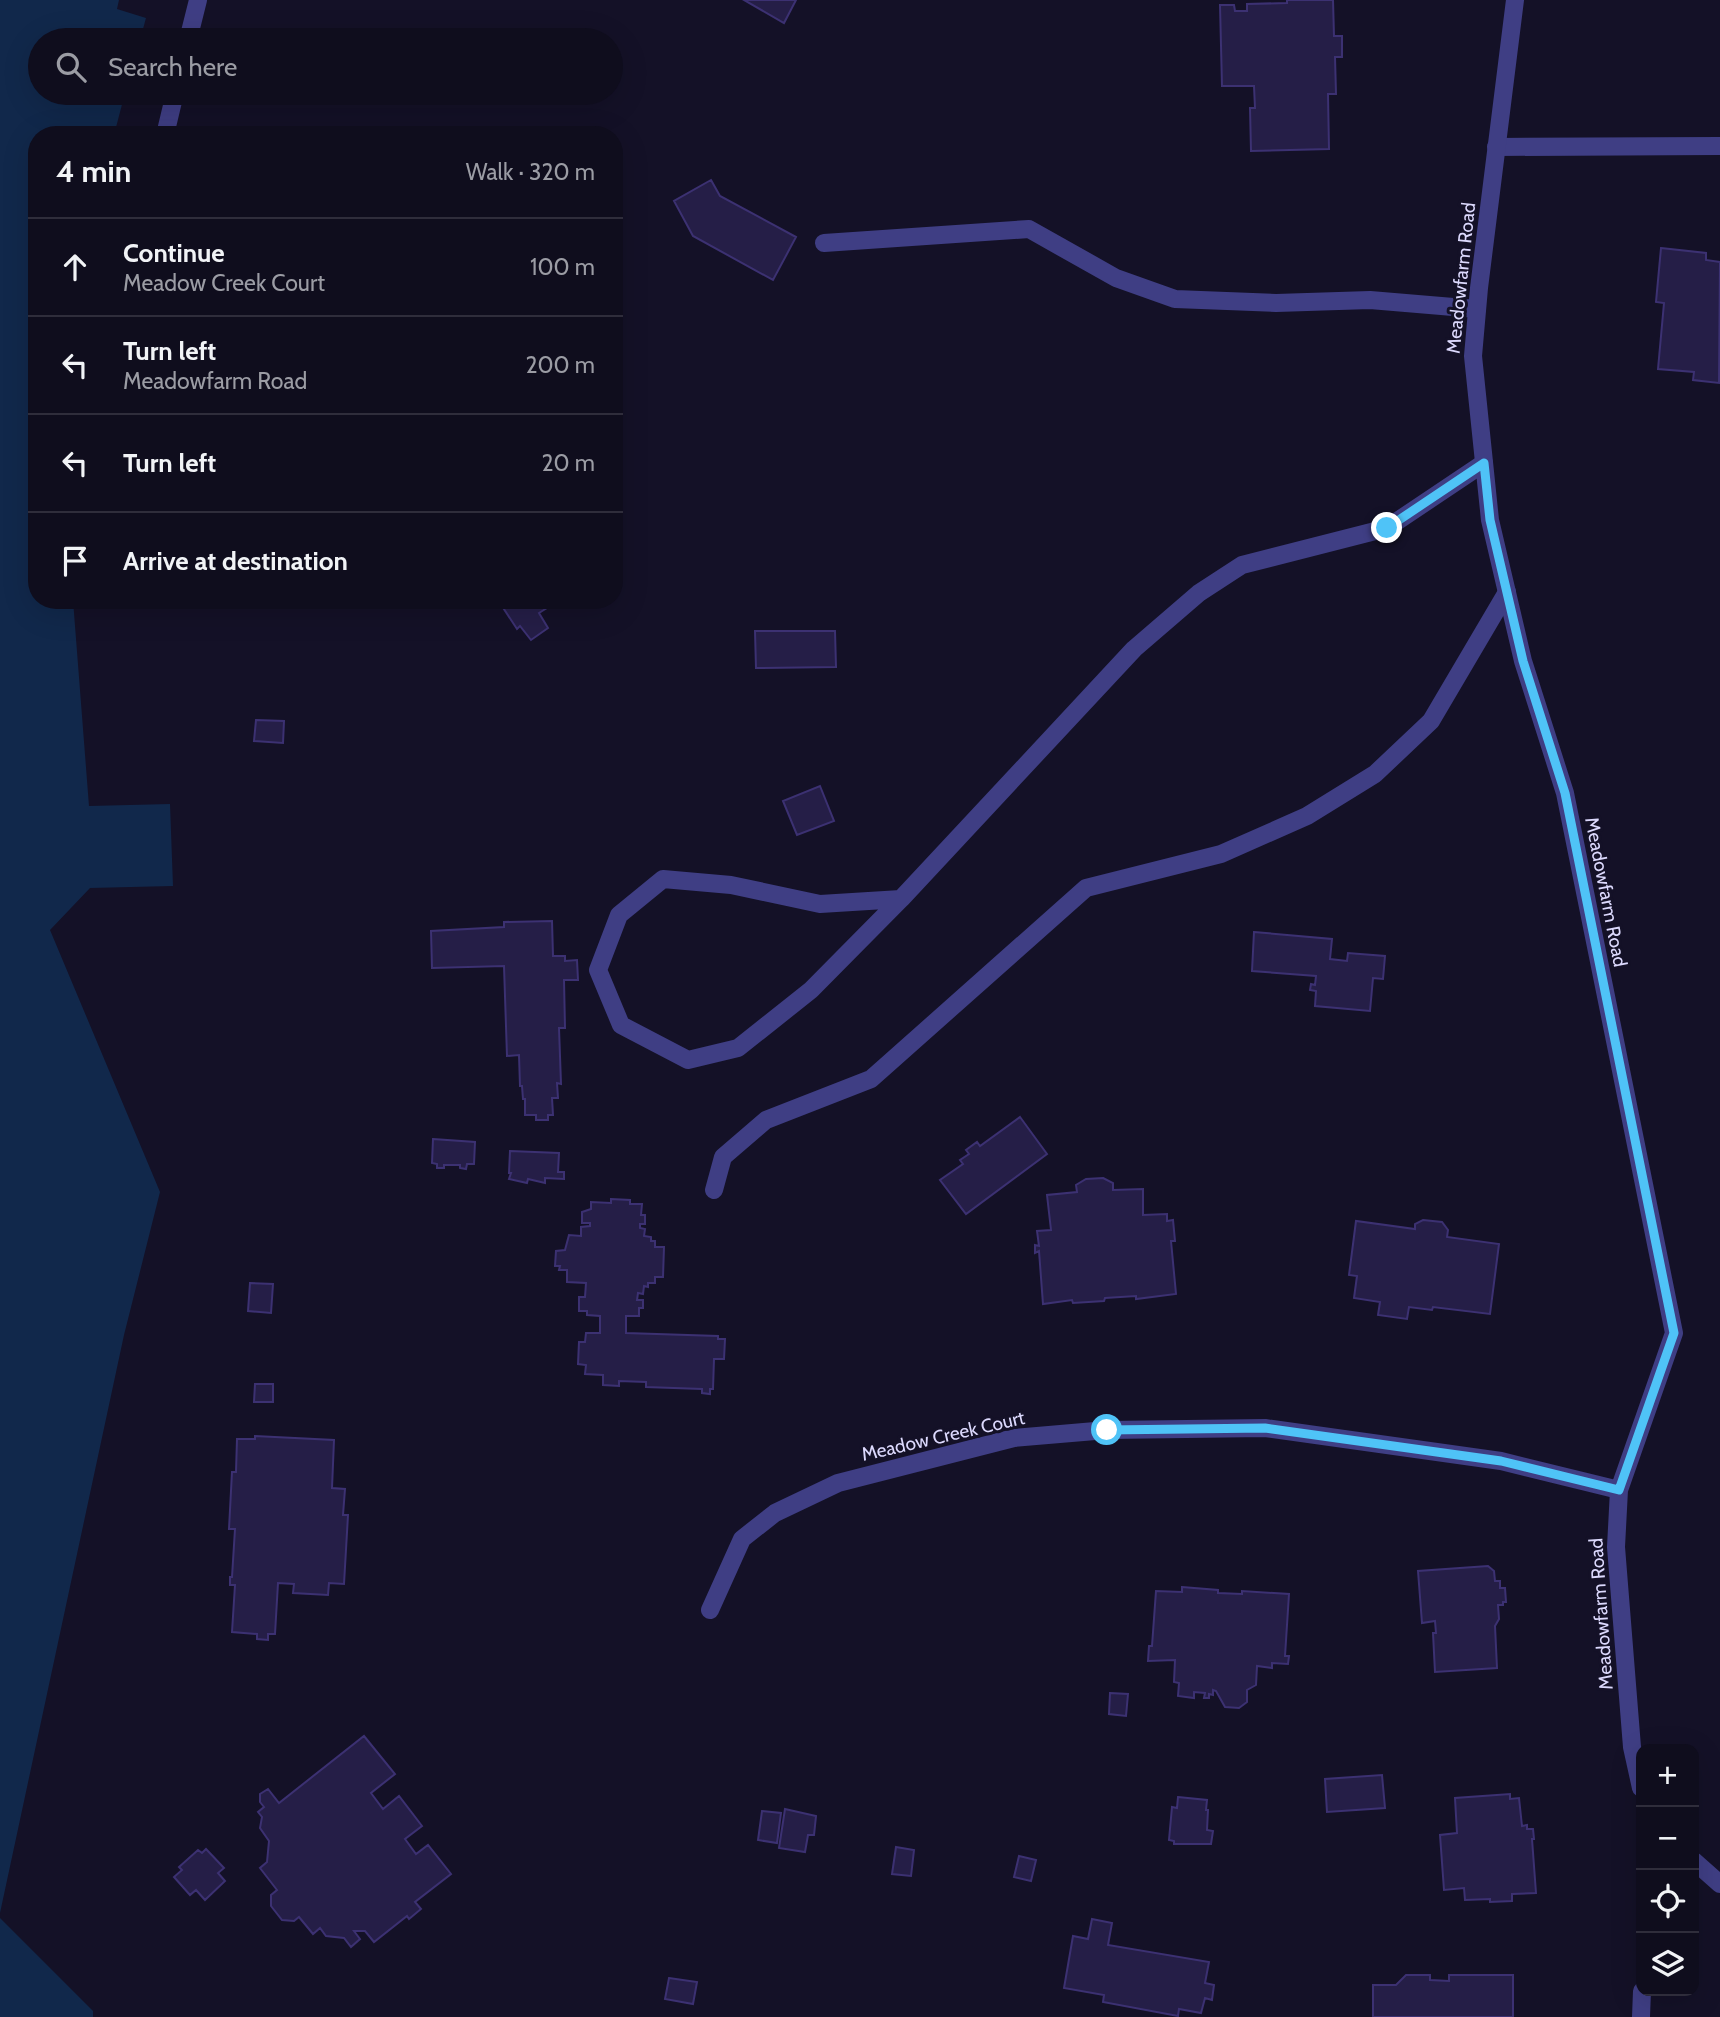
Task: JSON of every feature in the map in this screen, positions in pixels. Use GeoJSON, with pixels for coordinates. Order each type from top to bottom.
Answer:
{"type":"FeatureCollection","features":[{"type":"Feature","properties":{"kind":"street"},"geometry":{"type":"LineString","coordinates":[[191,28],[198,0]]}},
{"type":"Feature","properties":{"kind":"street","name":"Meadowfarm Road"},"geometry":{"type":"LineString","coordinates":[[1515,0],[1473,356],[1490,520],[1523,661],[1565,793],[1674,1333],[1619,1490],[1616,1547],[1632,1747],[1636,1765]]}},
{"type":"Feature","properties":{"kind":"street"},"geometry":{"type":"LineString","coordinates":[[167,126],[172,105]]}},
{"type":"Feature","properties":{"kind":"street"},"geometry":{"type":"LineString","coordinates":[[1496,147],[1720,146]]}},
{"type":"Feature","properties":{"kind":"street"},"geometry":{"type":"LineString","coordinates":[[824,243],[1029,229],[1116,278],[1175,299],[1276,303],[1370,300],[1477,309]]}},
{"type":"Feature","properties":{"kind":"street"},"geometry":{"type":"LineString","coordinates":[[901,899],[820,904],[731,885],[663,879],[619,915],[597,970],[621,1025],[688,1060],[738,1048],[811,990],[901,899],[1134,649],[1199,593],[1242,565],[1387,528],[1484,463]]}},
{"type":"Feature","properties":{"kind":"street"},"geometry":{"type":"LineString","coordinates":[[714,1190],[723,1157],[766,1120],[871,1079],[1087,888],[1222,854],[1307,816],[1375,774],[1431,721],[1507,592]]}},
{"type":"Feature","properties":{"kind":"street","name":"Meadow Creek Court"},"geometry":{"type":"LineString","coordinates":[[710,1610],[742,1539],[775,1513],[838,1483],[1014,1437],[1107,1430],[1265,1428],[1501,1461],[1619,1490]]}},
{"type":"Feature","properties":{"kind":"street"},"geometry":{"type":"LineString","coordinates":[[1699,1865],[1720,1883]]}},
{"type":"Feature","properties":{"kind":"street"},"geometry":{"type":"LineString","coordinates":[[1641,2017],[1642,1996]]}},
{"type":"Feature","properties":{"kind":"water"},"geometry":{"type":"Polygon","coordinates":[[[0,0],[119,0],[117,9],[146,18],[143,28],[28,28],[28,105],[122,105],[116,126],[28,126],[28,609],[74,609],[89,806],[170,804],[173,886],[90,888],[50,930],[160,1192],[124,1335],[0,1913],[0,0]]]}},
{"type":"Feature","properties":{"kind":"water"},"geometry":{"type":"Polygon","coordinates":[[[0,1918],[93,2011],[93,2017],[0,2017],[0,1918]]]}},
{"type":"Feature","properties":{"kind":"building"},"geometry":{"type":"Polygon","coordinates":[[[744,0],[796,0],[784,23],[744,0]]]}},
{"type":"Feature","properties":{"kind":"building"},"geometry":{"type":"Polygon","coordinates":[[[1287,0],[1333,0],[1334,36],[1342,36],[1342,57],[1335,57],[1336,94],[1328,94],[1329,149],[1251,151],[1250,108],[1255,108],[1254,86],[1222,86],[1220,5],[1234,5],[1235,11],[1247,11],[1247,4],[1287,3],[1287,0]]]}},
{"type":"Feature","properties":{"kind":"building"},"geometry":{"type":"Polygon","coordinates":[[[711,180],[720,196],[796,237],[773,280],[693,236],[674,201],[711,180]]]}},
{"type":"Feature","properties":{"kind":"building"},"geometry":{"type":"Polygon","coordinates":[[[1661,248],[1706,253],[1706,260],[1720,262],[1719,383],[1693,380],[1694,372],[1658,369],[1664,303],[1656,302],[1661,248]]]}},
{"type":"Feature","properties":{"kind":"building"},"geometry":{"type":"Polygon","coordinates":[[[504,609],[545,609],[539,613],[548,628],[531,640],[520,626],[517,629],[504,609]]]}},
{"type":"Feature","properties":{"kind":"building"},"geometry":{"type":"Polygon","coordinates":[[[755,631],[835,631],[836,667],[756,668],[755,631]]]}},
{"type":"Feature","properties":{"kind":"building"},"geometry":{"type":"Polygon","coordinates":[[[256,720],[284,721],[283,743],[254,741],[256,720]]]}},
{"type":"Feature","properties":{"kind":"building"},"geometry":{"type":"Polygon","coordinates":[[[820,786],[834,821],[797,835],[783,801],[820,786]]]}},
{"type":"Feature","properties":{"kind":"building"},"geometry":{"type":"Polygon","coordinates":[[[552,921],[553,956],[565,956],[565,961],[577,960],[578,980],[564,980],[565,1028],[559,1028],[561,1084],[557,1083],[558,1098],[552,1098],[553,1115],[548,1115],[548,1120],[536,1120],[536,1115],[525,1115],[519,1055],[507,1056],[504,966],[432,968],[431,931],[504,927],[504,922],[552,921]]]}},
{"type":"Feature","properties":{"kind":"building"},"geometry":{"type":"Polygon","coordinates":[[[1254,932],[1332,939],[1330,959],[1347,961],[1348,953],[1385,956],[1383,979],[1373,978],[1370,1011],[1315,1006],[1316,991],[1310,990],[1311,984],[1315,985],[1316,976],[1252,971],[1254,932]]]}},
{"type":"Feature","properties":{"kind":"building"},"geometry":{"type":"Polygon","coordinates":[[[1020,1117],[1047,1154],[966,1214],[940,1180],[963,1164],[960,1160],[969,1154],[966,1150],[977,1142],[980,1146],[1020,1117]]]}},
{"type":"Feature","properties":{"kind":"building"},"geometry":{"type":"Polygon","coordinates":[[[433,1139],[475,1142],[474,1164],[467,1164],[466,1169],[460,1168],[460,1165],[437,1168],[437,1164],[432,1163],[433,1139]]]}},
{"type":"Feature","properties":{"kind":"building"},"geometry":{"type":"Polygon","coordinates":[[[510,1151],[559,1153],[558,1172],[564,1172],[564,1179],[545,1178],[545,1183],[528,1179],[527,1183],[509,1179],[510,1151]]]}},
{"type":"Feature","properties":{"kind":"building"},"geometry":{"type":"Polygon","coordinates":[[[1103,1178],[1113,1183],[1113,1190],[1143,1189],[1143,1215],[1167,1214],[1167,1221],[1173,1220],[1175,1241],[1171,1241],[1176,1294],[1043,1304],[1039,1251],[1035,1253],[1035,1245],[1039,1246],[1037,1231],[1051,1230],[1047,1195],[1077,1192],[1076,1185],[1086,1179],[1103,1178]]]}},
{"type":"Feature","properties":{"kind":"building"},"geometry":{"type":"Polygon","coordinates":[[[611,1199],[642,1204],[641,1215],[645,1215],[645,1224],[640,1224],[640,1228],[645,1229],[644,1236],[655,1241],[655,1247],[664,1247],[663,1277],[655,1277],[655,1283],[648,1283],[648,1287],[644,1286],[643,1294],[638,1293],[637,1300],[643,1300],[643,1308],[639,1308],[639,1316],[626,1316],[626,1333],[718,1336],[718,1339],[725,1339],[724,1359],[714,1359],[713,1389],[710,1389],[710,1394],[702,1393],[702,1389],[646,1387],[646,1382],[619,1381],[619,1386],[603,1385],[603,1375],[585,1374],[586,1365],[578,1364],[579,1342],[585,1342],[586,1333],[600,1333],[600,1316],[579,1311],[579,1297],[585,1297],[586,1283],[567,1282],[567,1270],[559,1270],[560,1266],[555,1266],[556,1251],[565,1250],[569,1235],[581,1236],[581,1227],[590,1226],[590,1223],[582,1223],[582,1212],[591,1209],[591,1202],[611,1203],[611,1199]]]}},
{"type":"Feature","properties":{"kind":"building"},"geometry":{"type":"Polygon","coordinates":[[[1423,1220],[1442,1222],[1448,1230],[1447,1237],[1499,1244],[1490,1314],[1409,1307],[1407,1319],[1378,1315],[1380,1302],[1354,1298],[1357,1276],[1349,1275],[1356,1221],[1415,1229],[1415,1224],[1423,1220]]]}},
{"type":"Feature","properties":{"kind":"building"},"geometry":{"type":"Polygon","coordinates":[[[250,1283],[273,1284],[271,1313],[248,1311],[250,1283]]]}},
{"type":"Feature","properties":{"kind":"building"},"geometry":{"type":"Polygon","coordinates":[[[255,1384],[273,1384],[273,1402],[254,1402],[255,1384]]]}},
{"type":"Feature","properties":{"kind":"building"},"geometry":{"type":"Polygon","coordinates":[[[255,1436],[334,1440],[332,1488],[345,1489],[343,1515],[348,1515],[344,1584],[329,1583],[328,1595],[293,1593],[294,1584],[278,1583],[275,1634],[268,1634],[268,1640],[257,1639],[257,1634],[232,1632],[235,1585],[230,1585],[230,1577],[235,1529],[229,1529],[232,1472],[236,1472],[237,1439],[255,1439],[255,1436]]]}},
{"type":"Feature","properties":{"kind":"building"},"geometry":{"type":"Polygon","coordinates":[[[1488,1566],[1494,1571],[1495,1581],[1500,1581],[1500,1588],[1505,1588],[1506,1602],[1498,1605],[1499,1619],[1495,1626],[1497,1668],[1435,1672],[1435,1621],[1422,1623],[1418,1571],[1488,1566]]]}},
{"type":"Feature","properties":{"kind":"building"},"geometry":{"type":"Polygon","coordinates":[[[1182,1587],[1218,1590],[1218,1593],[1242,1594],[1242,1591],[1289,1594],[1285,1656],[1289,1656],[1288,1664],[1272,1663],[1272,1668],[1257,1666],[1256,1685],[1247,1690],[1247,1702],[1239,1708],[1225,1707],[1213,1690],[1213,1695],[1209,1694],[1209,1698],[1204,1698],[1205,1693],[1194,1692],[1194,1698],[1178,1696],[1179,1683],[1174,1682],[1175,1660],[1148,1661],[1149,1646],[1152,1646],[1156,1591],[1182,1592],[1182,1587]]]}},
{"type":"Feature","properties":{"kind":"building"},"geometry":{"type":"Polygon","coordinates":[[[1110,1693],[1128,1694],[1126,1716],[1109,1714],[1110,1693]]]}},
{"type":"Feature","properties":{"kind":"building"},"geometry":{"type":"Polygon","coordinates":[[[364,1736],[395,1774],[371,1793],[383,1809],[399,1796],[422,1826],[405,1839],[416,1854],[428,1845],[451,1874],[415,1902],[421,1909],[409,1919],[407,1916],[374,1942],[365,1931],[354,1931],[360,1939],[351,1947],[344,1938],[326,1936],[320,1928],[313,1934],[299,1917],[294,1921],[282,1920],[271,1906],[271,1895],[277,1890],[260,1868],[267,1862],[269,1841],[260,1828],[262,1817],[258,1812],[264,1807],[260,1802],[260,1794],[268,1789],[279,1803],[364,1736]]]}},
{"type":"Feature","properties":{"kind":"building"},"geometry":{"type":"Polygon","coordinates":[[[1382,1775],[1385,1808],[1327,1812],[1325,1779],[1382,1775]]]}},
{"type":"Feature","properties":{"kind":"building"},"geometry":{"type":"Polygon","coordinates":[[[1510,1794],[1510,1799],[1519,1798],[1522,1826],[1527,1825],[1527,1829],[1533,1829],[1536,1893],[1512,1894],[1512,1901],[1490,1902],[1490,1899],[1465,1900],[1464,1888],[1444,1890],[1440,1835],[1457,1833],[1455,1798],[1510,1794]]]}},
{"type":"Feature","properties":{"kind":"building"},"geometry":{"type":"Polygon","coordinates":[[[1178,1797],[1207,1800],[1207,1830],[1213,1831],[1211,1844],[1174,1844],[1174,1841],[1169,1840],[1172,1807],[1177,1808],[1178,1797]]]}},
{"type":"Feature","properties":{"kind":"building"},"geometry":{"type":"Polygon","coordinates":[[[785,1809],[816,1816],[814,1835],[808,1835],[805,1852],[779,1848],[785,1809]]]}},
{"type":"Feature","properties":{"kind":"building"},"geometry":{"type":"Polygon","coordinates":[[[762,1811],[781,1813],[777,1843],[758,1840],[762,1811]]]}},
{"type":"Feature","properties":{"kind":"building"},"geometry":{"type":"Polygon","coordinates":[[[896,1847],[914,1850],[911,1876],[892,1874],[896,1847]]]}},
{"type":"Feature","properties":{"kind":"building"},"geometry":{"type":"Polygon","coordinates":[[[206,1849],[224,1868],[218,1873],[225,1881],[205,1900],[196,1890],[190,1895],[174,1877],[182,1870],[179,1867],[198,1850],[202,1853],[206,1849]]]}},
{"type":"Feature","properties":{"kind":"building"},"geometry":{"type":"Polygon","coordinates":[[[1019,1856],[1036,1860],[1031,1881],[1014,1877],[1019,1856]]]}},
{"type":"Feature","properties":{"kind":"building"},"geometry":{"type":"Polygon","coordinates":[[[1092,1919],[1112,1923],[1108,1945],[1209,1962],[1205,1983],[1214,1985],[1212,2000],[1205,1998],[1201,2013],[1179,2009],[1178,2016],[1103,2002],[1104,1995],[1064,1988],[1073,1936],[1088,1939],[1092,1919]]]}},
{"type":"Feature","properties":{"kind":"building"},"geometry":{"type":"Polygon","coordinates":[[[1406,1975],[1430,1975],[1430,1980],[1449,1981],[1449,1975],[1513,1975],[1513,2017],[1373,2017],[1373,1985],[1396,1985],[1406,1975]]]}},
{"type":"Feature","properties":{"kind":"building"},"geometry":{"type":"Polygon","coordinates":[[[669,1978],[697,1982],[693,2004],[665,1999],[669,1978]]]}},
{"type":"Feature","properties":{"kind":"route"},"geometry":{"type":"LineString","coordinates":[[1107,1430],[1265,1428],[1501,1461],[1619,1490],[1674,1333],[1565,793],[1523,661],[1490,520],[1484,463],[1387,528]]}}]}
